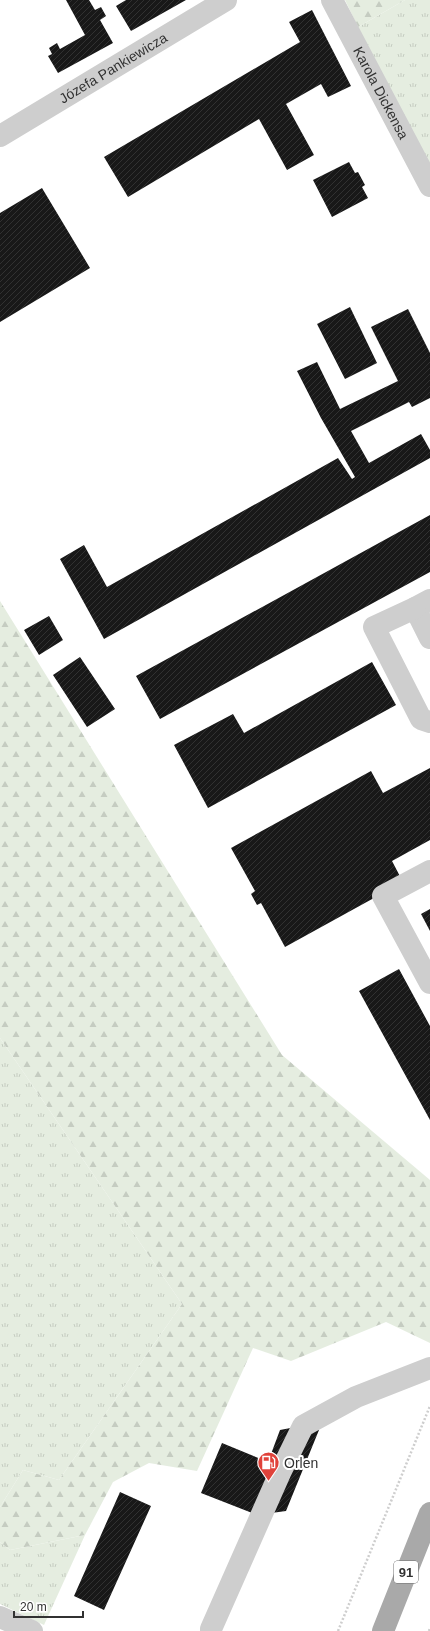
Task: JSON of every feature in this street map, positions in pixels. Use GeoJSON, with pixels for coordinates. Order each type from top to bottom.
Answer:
{"type":"FeatureCollection","features":[{"type":"Feature","properties":{"kind":"main road","name":"91"},"geometry":{"type":"LineString","coordinates":[[383,1631],[430,1513]]}},
{"type":"Feature","properties":{"kind":"street","name":"Józefa Pankiewicza"},"geometry":{"type":"LineString","coordinates":[[0,136],[226,0]]}},
{"type":"Feature","properties":{"kind":"street","name":"Karola Dickensa"},"geometry":{"type":"LineString","coordinates":[[332,0],[430,186]]}},
{"type":"Feature","properties":{"kind":"street"},"geometry":{"type":"LineString","coordinates":[[430,638],[422,604],[374,627],[421,719],[430,722]]}},
{"type":"Feature","properties":{"kind":"street"},"geometry":{"type":"LineString","coordinates":[[430,871],[383,896],[430,983]]}},
{"type":"Feature","properties":{"kind":"street"},"geometry":{"type":"LineString","coordinates":[[210,1630],[280,1473],[303,1426],[356,1398],[430,1368]]}},
{"type":"Feature","properties":{"kind":"street"},"geometry":{"type":"LineString","coordinates":[[0,1617],[32,1631]]}},
{"type":"Feature","properties":{"kind":"path"},"geometry":{"type":"LineString","coordinates":[[338,1631],[430,1406]]}},
{"type":"Feature","properties":{"kind":"green space"},"geometry":{"type":"Polygon","coordinates":[[[345,0],[405,0],[358,27],[345,0]]]}},
{"type":"Feature","properties":{"kind":"green space"},"geometry":{"type":"Polygon","coordinates":[[[405,0],[430,0],[430,165],[358,27],[405,0]]]}},
{"type":"Feature","properties":{"kind":"green space"},"geometry":{"type":"Polygon","coordinates":[[[0,601],[282,1055],[430,1180],[430,1343],[386,1322],[291,1361],[253,1348],[197,1471],[149,1463],[113,1482],[85,1535],[10,1550],[0,1542],[0,1507],[23,1470],[59,1480],[182,1304],[0,1038],[0,601]]]}},
{"type":"Feature","properties":{"kind":"green space"},"geometry":{"type":"Polygon","coordinates":[[[0,1038],[182,1304],[59,1480],[23,1470],[0,1507],[0,1038]]]}},
{"type":"Feature","properties":{"kind":"green space"},"geometry":{"type":"Polygon","coordinates":[[[85,1535],[44,1625],[0,1604],[0,1542],[10,1550],[85,1535]]]}},
{"type":"Feature","properties":{"kind":"building"},"geometry":{"type":"Polygon","coordinates":[[[66,0],[89,0],[95,10],[101,7],[106,16],[100,20],[113,43],[58,73],[48,56],[52,54],[49,48],[57,43],[60,49],[85,35],[66,0]]]}},
{"type":"Feature","properties":{"kind":"building"},"geometry":{"type":"Polygon","coordinates":[[[126,0],[186,0],[131,31],[116,6],[126,0]]]}},
{"type":"Feature","properties":{"kind":"building"},"geometry":{"type":"Polygon","coordinates":[[[312,10],[351,86],[328,97],[321,84],[286,104],[314,155],[287,170],[259,119],[128,197],[104,157],[300,42],[289,22],[312,10]]]}},
{"type":"Feature","properties":{"kind":"building"},"geometry":{"type":"Polygon","coordinates":[[[349,162],[355,173],[358,172],[365,185],[362,187],[368,198],[332,217],[313,180],[349,162]]]}},
{"type":"Feature","properties":{"kind":"building"},"geometry":{"type":"Polygon","coordinates":[[[42,188],[90,268],[0,322],[0,213],[42,188]]]}},
{"type":"Feature","properties":{"kind":"building"},"geometry":{"type":"Polygon","coordinates":[[[350,307],[377,363],[345,379],[317,324],[350,307]]]}},
{"type":"Feature","properties":{"kind":"building"},"geometry":{"type":"Polygon","coordinates":[[[408,309],[430,353],[430,398],[412,407],[409,402],[351,431],[369,463],[421,434],[430,450],[430,458],[104,639],[60,559],[84,545],[107,587],[338,458],[352,479],[355,477],[321,418],[297,371],[317,362],[340,409],[398,381],[371,327],[408,309]]]}},
{"type":"Feature","properties":{"kind":"building"},"geometry":{"type":"Polygon","coordinates":[[[430,515],[430,572],[160,719],[136,676],[430,515]]]}},
{"type":"Feature","properties":{"kind":"building"},"geometry":{"type":"Polygon","coordinates":[[[49,616],[63,640],[39,655],[24,630],[49,616]]]}},
{"type":"Feature","properties":{"kind":"building"},"geometry":{"type":"Polygon","coordinates":[[[80,657],[115,709],[87,727],[53,675],[80,657]]]}},
{"type":"Feature","properties":{"kind":"building"},"geometry":{"type":"Polygon","coordinates":[[[372,662],[396,705],[208,808],[174,745],[233,714],[244,733],[372,662]]]}},
{"type":"Feature","properties":{"kind":"building"},"geometry":{"type":"Polygon","coordinates":[[[430,768],[430,840],[392,861],[403,882],[285,947],[261,903],[257,905],[251,894],[255,891],[231,848],[371,771],[383,793],[430,768]]]}},
{"type":"Feature","properties":{"kind":"building"},"geometry":{"type":"Polygon","coordinates":[[[430,909],[430,931],[421,914],[430,909]]]}},
{"type":"Feature","properties":{"kind":"building"},"geometry":{"type":"Polygon","coordinates":[[[399,969],[430,1026],[430,1120],[359,991],[399,969]]]}},
{"type":"Feature","properties":{"kind":"building","name":"Orlen"},"geometry":{"type":"Polygon","coordinates":[[[306,1425],[319,1430],[286,1511],[257,1515],[201,1493],[222,1443],[268,1462],[280,1430],[306,1425]]]}},
{"type":"Feature","properties":{"kind":"building"},"geometry":{"type":"Polygon","coordinates":[[[120,1492],[151,1506],[104,1610],[74,1596],[120,1492]]]}},
{"type":"Feature","properties":{"kind":"place","name":"Orlen"},"geometry":{"type":"Point","coordinates":[269,1482]}}]}
